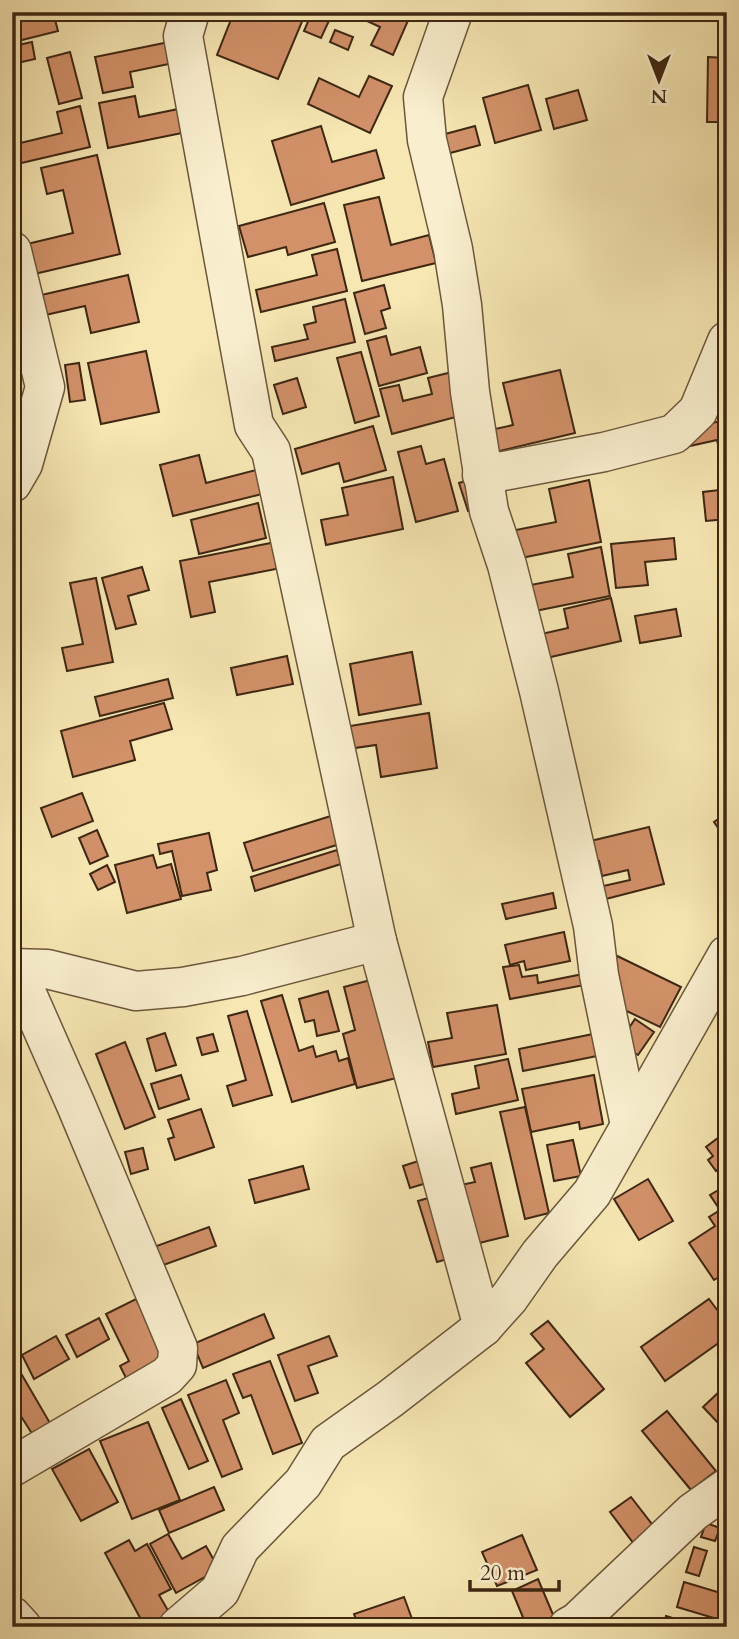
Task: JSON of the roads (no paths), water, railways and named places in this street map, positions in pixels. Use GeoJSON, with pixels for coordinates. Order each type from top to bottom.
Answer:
{"type":"FeatureCollection","features":[{"type":"Feature","properties":{"kind":"street"},"geometry":{"type":"LineString","coordinates":[[190,12],[183,36],[254,425],[271,451],[377,941],[483,1327]]}},
{"type":"Feature","properties":{"kind":"street"},"geometry":{"type":"LineString","coordinates":[[439,17],[423,97],[427,140],[450,236],[462,305],[470,392],[482,475],[489,511],[507,565],[539,691],[593,926],[598,975],[630,1125]]}},
{"type":"Feature","properties":{"kind":"street"},"geometry":{"type":"LineString","coordinates":[[12,251],[45,387],[16,471]]}},
{"type":"Feature","properties":{"kind":"street"},"geometry":{"type":"LineString","coordinates":[[482,475],[604,452],[674,434],[698,411],[727,341]]}},
{"type":"Feature","properties":{"kind":"street"},"geometry":{"type":"LineString","coordinates":[[12,1467],[167,1376],[177,1365],[178,1348],[76,1105],[14,969],[47,970],[136,991],[183,987],[242,976],[377,941]]}},
{"type":"Feature","properties":{"kind":"street"},"geometry":{"type":"LineString","coordinates":[[178,1627],[220,1591],[240,1548],[303,1483],[328,1443],[483,1327],[509,1298],[540,1254],[592,1193],[727,956]]}},
{"type":"Feature","properties":{"kind":"street"},"geometry":{"type":"LineString","coordinates":[[568,1627],[577,1622],[693,1512],[727,1488]]}},
{"type":"Feature","properties":{"kind":"street"},"geometry":{"type":"LineString","coordinates":[[12,1616],[22,1627]]}}]}
